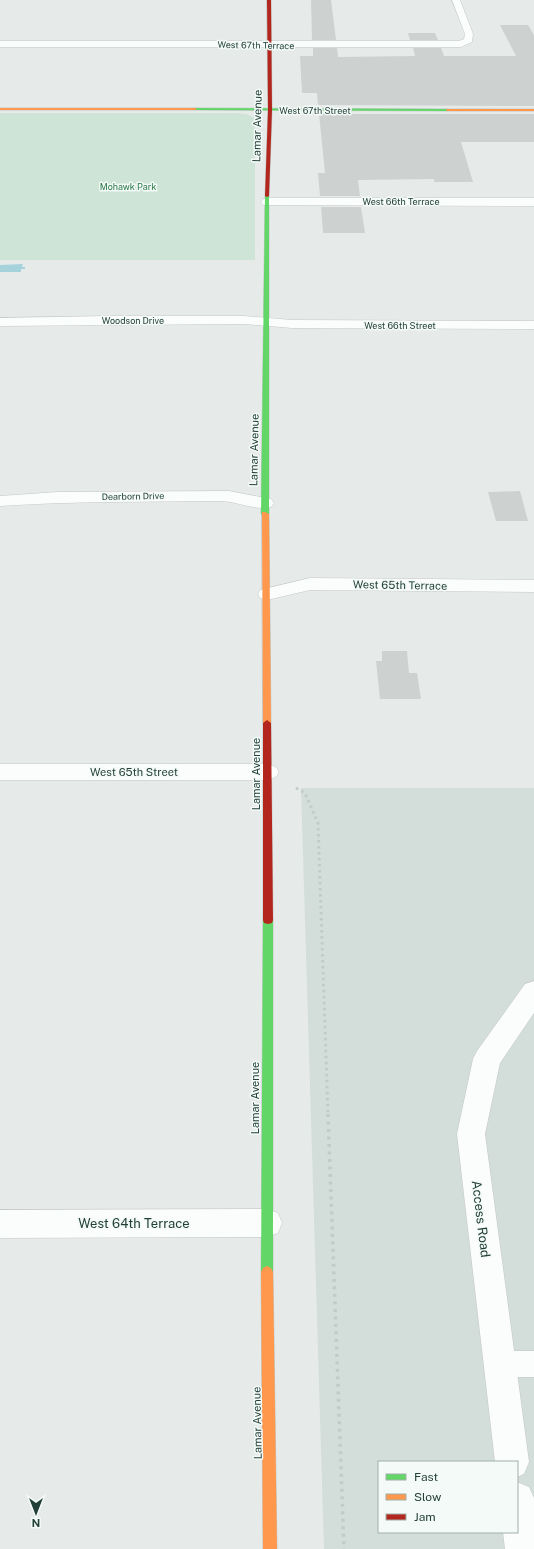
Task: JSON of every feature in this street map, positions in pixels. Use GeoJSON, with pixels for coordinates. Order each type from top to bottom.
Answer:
{"type":"FeatureCollection","features":[{"type":"Feature","properties":{"kind":"street","name":"Lamar Avenue"},"geometry":{"type":"LineString","coordinates":[[269,0],[270,110],[265,503],[268,772],[267,1223],[270,1549]]}},
{"type":"Feature","properties":{"kind":"street","name":"West 67th Terrace"},"geometry":{"type":"LineString","coordinates":[[0,44],[438,46],[461,44],[470,40],[456,0]]}},
{"type":"Feature","properties":{"kind":"street","name":"West 67th Street"},"geometry":{"type":"LineString","coordinates":[[0,109],[534,110]]}},
{"type":"Feature","properties":{"kind":"street","name":"West 66th Terrace"},"geometry":{"type":"LineString","coordinates":[[268,202],[534,202]]}},
{"type":"Feature","properties":{"kind":"street","name":"Woodson Drive"},"geometry":{"type":"LineString","coordinates":[[0,322],[109,320],[244,320],[267,322]]}},
{"type":"Feature","properties":{"kind":"street","name":"West 66th Street"},"geometry":{"type":"LineString","coordinates":[[267,322],[292,324],[534,325]]}},
{"type":"Feature","properties":{"kind":"street","name":"Dearborn Drive"},"geometry":{"type":"LineString","coordinates":[[0,501],[58,497],[222,496],[265,503]]}},
{"type":"Feature","properties":{"kind":"street","name":"West 65th Terrace"},"geometry":{"type":"LineString","coordinates":[[267,594],[310,584],[534,586]]}},
{"type":"Feature","properties":{"kind":"street","name":"West 65th Street"},"geometry":{"type":"LineString","coordinates":[[0,772],[268,772]]}},
{"type":"Feature","properties":{"kind":"street","name":"Access Road"},"geometry":{"type":"LineString","coordinates":[[512,1461],[471,1134],[487,1059],[534,992]]}},
{"type":"Feature","properties":{"kind":"street","name":"West 64th Terrace"},"geometry":{"type":"LineString","coordinates":[[0,1224],[267,1223]]}},
{"type":"Feature","properties":{"kind":"street"},"geometry":{"type":"LineString","coordinates":[[518,1507],[523,1549]]}},
{"type":"Feature","properties":{"kind":"lane"},"geometry":{"type":"LineString","coordinates":[[500,1364],[534,1364]]}},
{"type":"Feature","properties":{"kind":"path"},"geometry":{"type":"LineString","coordinates":[[268,772],[305,793],[318,823],[344,1549]]}},
{"type":"Feature","properties":{"kind":"shaded area"},"geometry":{"type":"Polygon","coordinates":[[[301,788],[534,788],[534,1549],[324,1549],[301,788]]]}},
{"type":"Feature","properties":{"kind":"green space","name":"Mohawk Park"},"geometry":{"type":"Polygon","coordinates":[[[0,113],[236,113],[246,114],[255,118],[255,260],[0,260],[0,113]]]}},
{"type":"Feature","properties":{"kind":"water"},"geometry":{"type":"Polygon","coordinates":[[[23,264],[22,267],[25,267],[25,269],[21,269],[21,272],[0,272],[0,265],[23,264]]]}},
{"type":"Feature","properties":{"kind":"building"},"geometry":{"type":"Polygon","coordinates":[[[311,0],[331,0],[336,40],[312,40],[311,0]]]}},
{"type":"Feature","properties":{"kind":"building"},"geometry":{"type":"Polygon","coordinates":[[[500,25],[528,25],[534,35],[534,106],[318,105],[317,93],[302,93],[300,56],[313,56],[313,48],[337,48],[338,57],[415,56],[413,48],[441,48],[444,56],[516,56],[500,25]]]}},
{"type":"Feature","properties":{"kind":"building"},"geometry":{"type":"Polygon","coordinates":[[[408,33],[435,33],[438,40],[410,40],[408,33]]]}},
{"type":"Feature","properties":{"kind":"building"},"geometry":{"type":"Polygon","coordinates":[[[319,114],[534,114],[534,142],[461,142],[473,182],[434,182],[434,179],[358,180],[360,196],[320,196],[318,173],[325,173],[319,114]]]}},
{"type":"Feature","properties":{"kind":"building"},"geometry":{"type":"Polygon","coordinates":[[[321,207],[361,207],[365,233],[323,233],[321,207]]]}},
{"type":"Feature","properties":{"kind":"building"},"geometry":{"type":"Polygon","coordinates":[[[520,491],[528,521],[496,521],[488,492],[520,491]]]}},
{"type":"Feature","properties":{"kind":"building"},"geometry":{"type":"Polygon","coordinates":[[[382,651],[407,651],[409,673],[417,673],[421,699],[380,699],[376,661],[382,661],[382,651]]]}},
{"type":"Feature","properties":{"kind":"traffic: fast"},"geometry":{"type":"LineString","coordinates":[[195,109],[447,110]]}},
{"type":"Feature","properties":{"kind":"traffic: fast"},"geometry":{"type":"LineString","coordinates":[[265,514],[267,196]]}},
{"type":"Feature","properties":{"kind":"traffic: fast"},"geometry":{"type":"LineString","coordinates":[[267,1272],[268,920]]}},
{"type":"Feature","properties":{"kind":"traffic: slow"},"geometry":{"type":"LineString","coordinates":[[0,109],[195,109]]}},
{"type":"Feature","properties":{"kind":"traffic: slow"},"geometry":{"type":"LineString","coordinates":[[447,110],[534,110]]}},
{"type":"Feature","properties":{"kind":"traffic: slow"},"geometry":{"type":"LineString","coordinates":[[265,514],[267,723]]}},
{"type":"Feature","properties":{"kind":"traffic: slow"},"geometry":{"type":"LineString","coordinates":[[267,1272],[270,1549]]}},
{"type":"Feature","properties":{"kind":"traffic: jam"},"geometry":{"type":"LineString","coordinates":[[267,196],[270,110],[269,0]]}},
{"type":"Feature","properties":{"kind":"traffic: jam"},"geometry":{"type":"LineString","coordinates":[[267,723],[268,920]]}}]}
